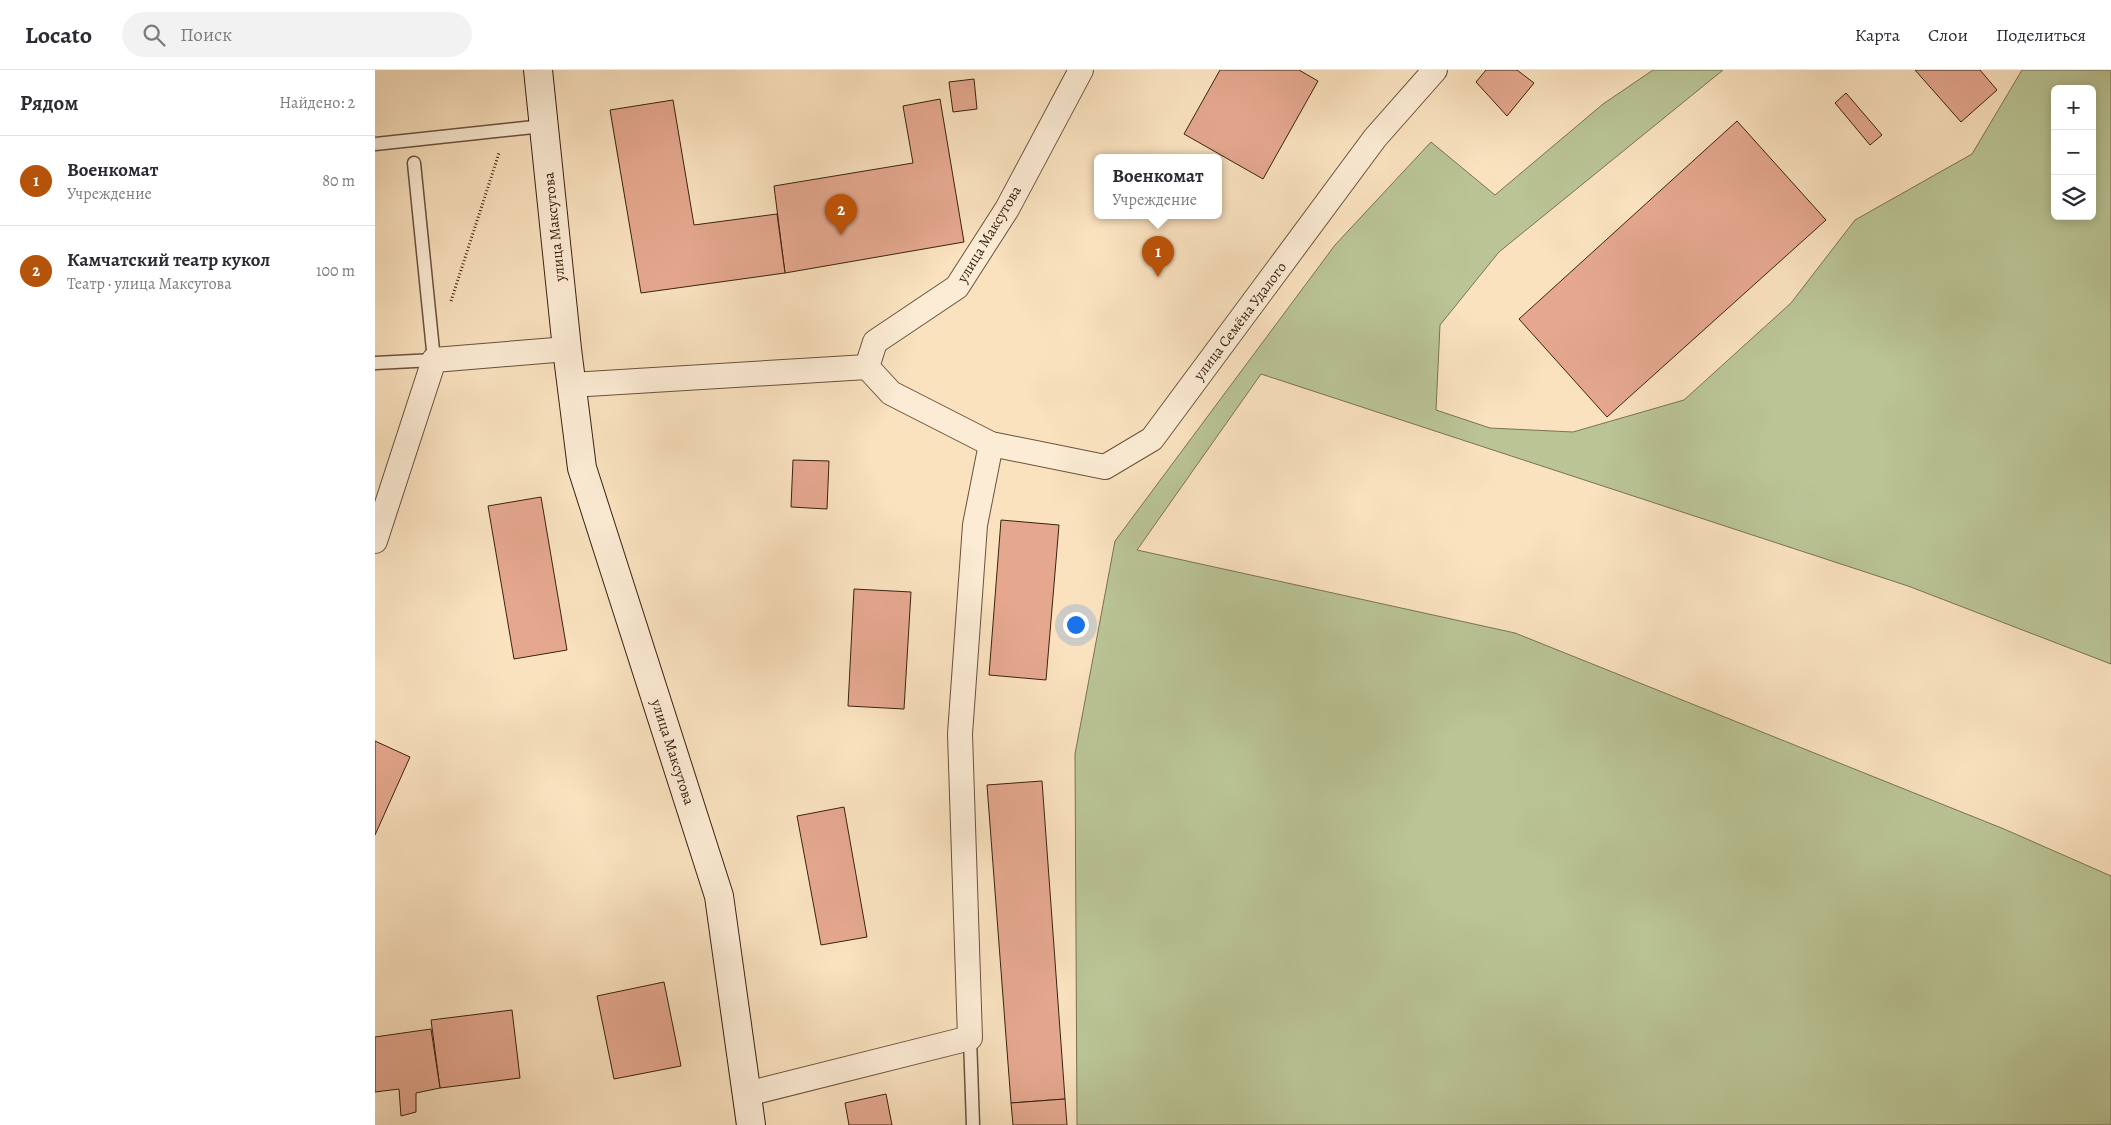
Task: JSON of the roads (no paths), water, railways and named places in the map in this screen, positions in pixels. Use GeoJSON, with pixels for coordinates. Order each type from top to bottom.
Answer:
{"type":"FeatureCollection","features":[{"type":"Feature","properties":{"kind":"main road","name":"улица Максутова"},"geometry":{"type":"LineString","coordinates":[[538,70],[567,349],[582,468],[719,896],[751,1125]]}},
{"type":"Feature","properties":{"kind":"street","name":"улица Максутова"},"geometry":{"type":"LineString","coordinates":[[867,367],[875,342],[957,287],[1007,209],[1081,70]]}},
{"type":"Feature","properties":{"kind":"street","name":"улица Семёна Удалого"},"geometry":{"type":"LineString","coordinates":[[991,444],[1105,467],[1152,439],[1375,138],[1435,70]]}},
{"type":"Feature","properties":{"kind":"street"},"geometry":{"type":"LineString","coordinates":[[375,541],[434,360],[567,349]]}},
{"type":"Feature","properties":{"kind":"street"},"geometry":{"type":"LineString","coordinates":[[571,385],[867,367],[891,393],[991,444],[975,525],[960,734],[970,1038],[747,1094]]}},
{"type":"Feature","properties":{"kind":"lane"},"geometry":{"type":"LineString","coordinates":[[375,144],[543,126]]}},
{"type":"Feature","properties":{"kind":"lane"},"geometry":{"type":"LineString","coordinates":[[375,363],[434,360],[414,163]]}},
{"type":"Feature","properties":{"kind":"lane"},"geometry":{"type":"LineString","coordinates":[[970,1038],[973,1125]]}},
{"type":"Feature","properties":{"kind":"place","name":"Камчатский театр кукол"},"geometry":{"type":"Point","coordinates":[841,235]}},
{"type":"Feature","properties":{"kind":"place","name":"Военкомат"},"geometry":{"type":"Point","coordinates":[1158,277]}}]}
